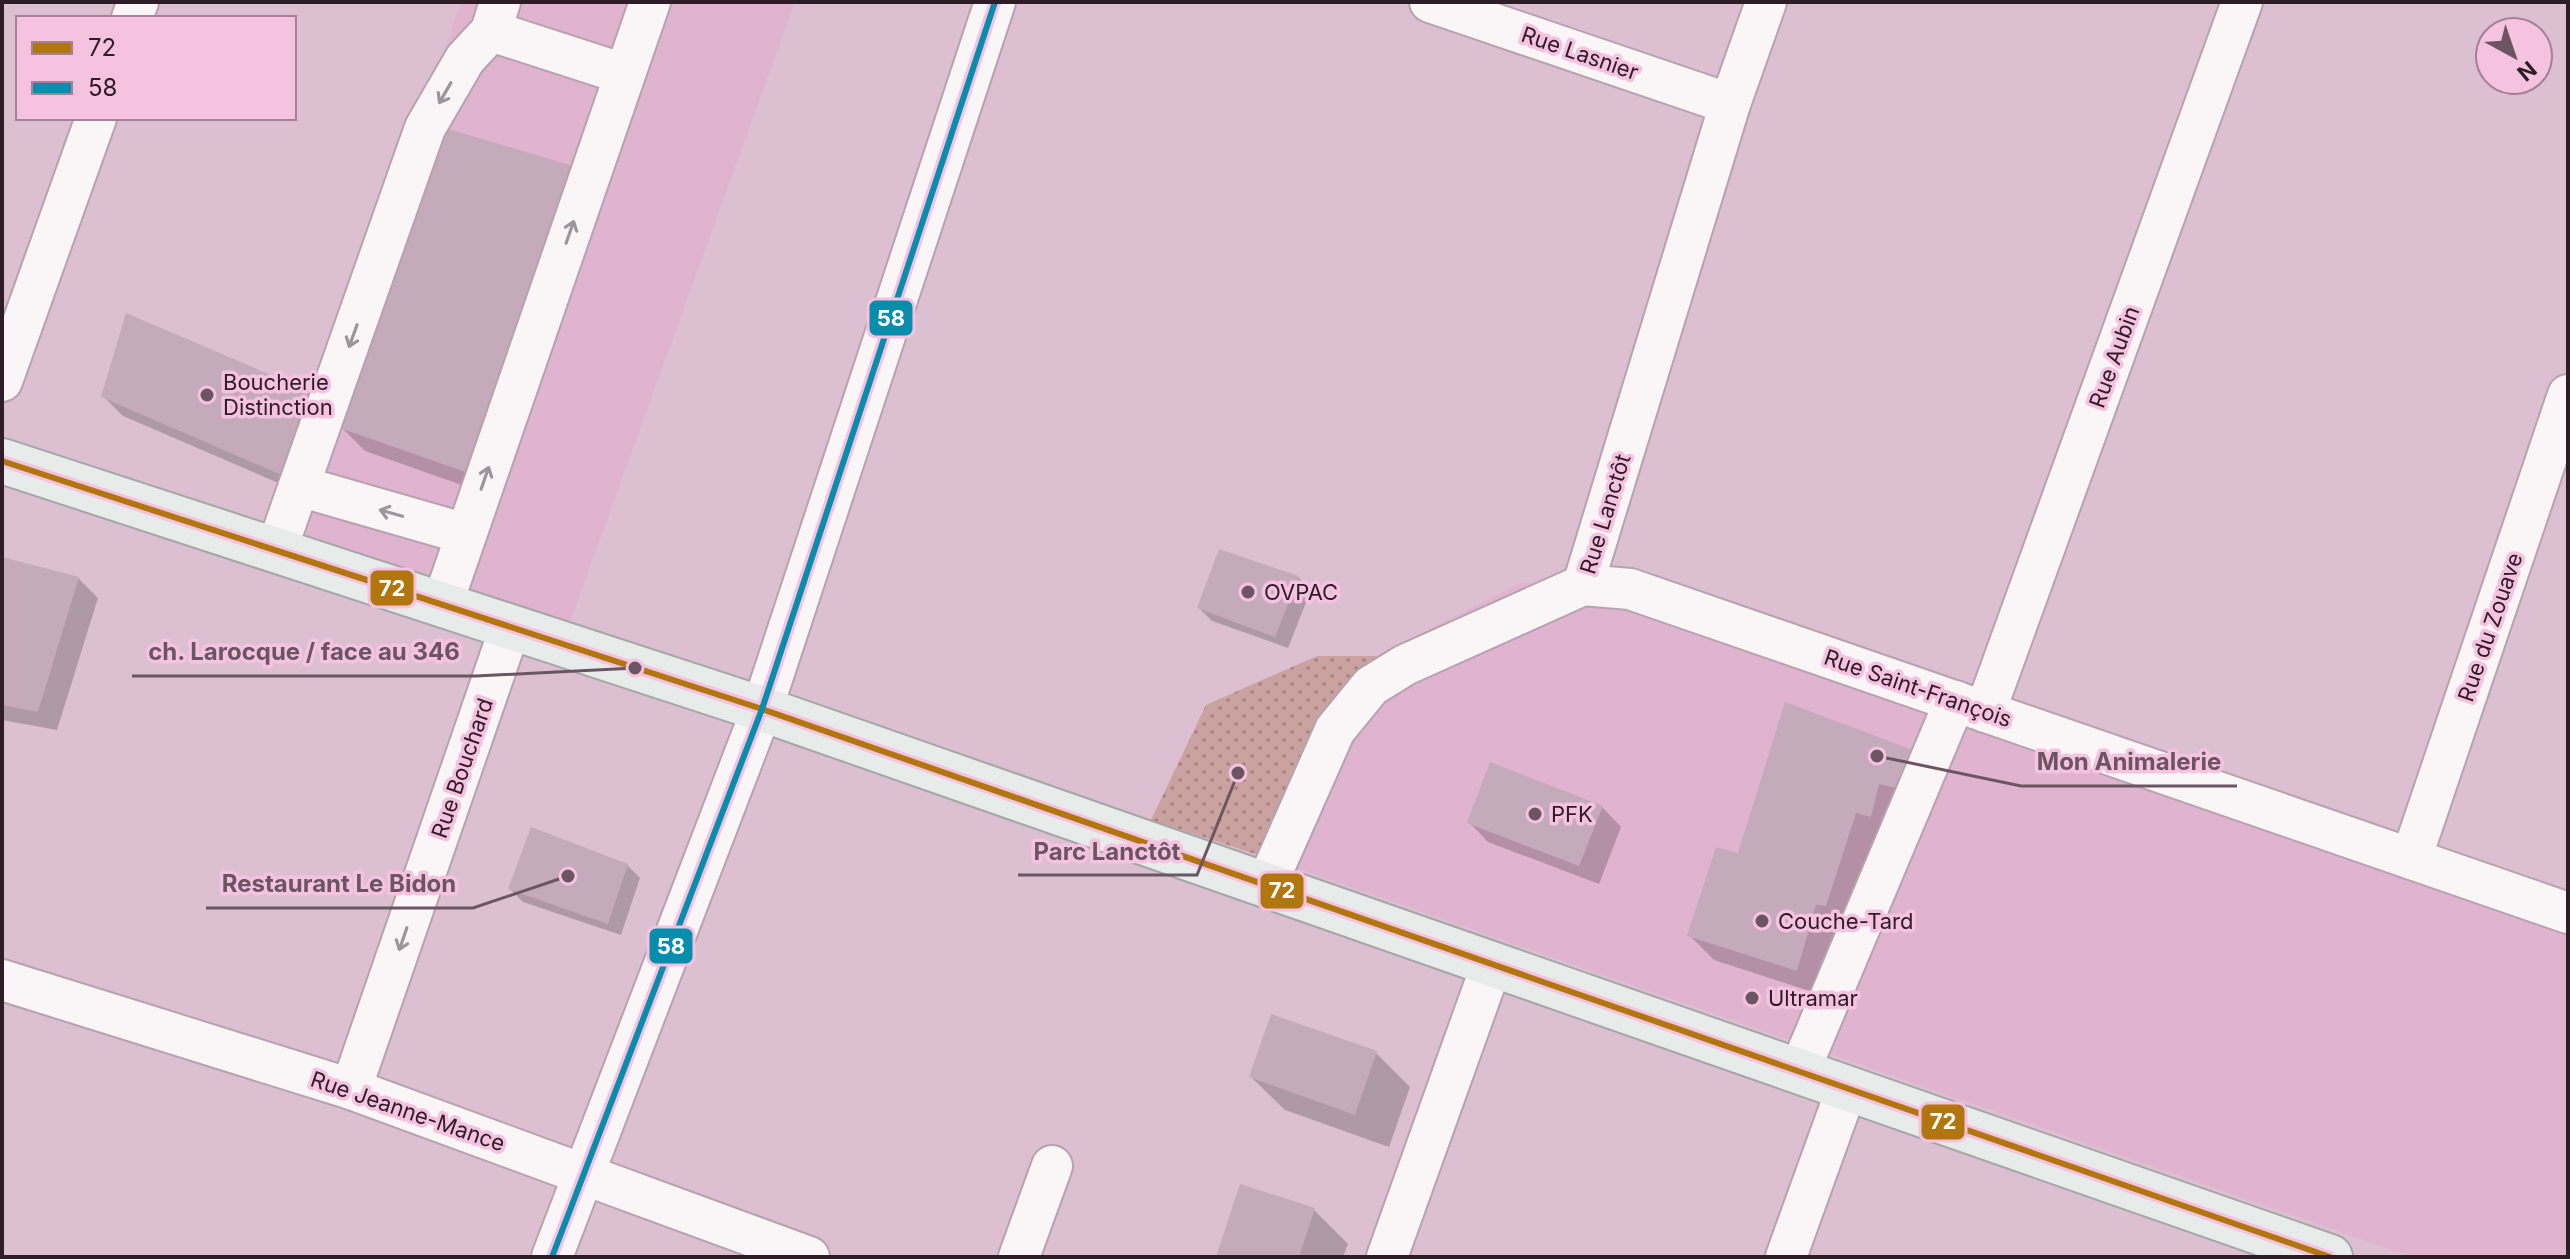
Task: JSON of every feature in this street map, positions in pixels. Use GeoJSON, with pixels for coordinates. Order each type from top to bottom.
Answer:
{"type":"FeatureCollection","features":[{"type":"Feature","properties":{"kind":"main road"},"geometry":{"type":"LineString","coordinates":[[2,461],[762,709],[2330,1257]]}},
{"type":"Feature","properties":{"kind":"street"},"geometry":{"type":"LineString","coordinates":[[442,605],[650,2]]}},
{"type":"Feature","properties":{"kind":"street"},"geometry":{"type":"LineString","coordinates":[[552,1257],[581,1173],[762,709],[995,2]]}},
{"type":"Feature","properties":{"kind":"street","name":"Rue Lasnier"},"geometry":{"type":"LineString","coordinates":[[1430,2],[1730,104]]}},
{"type":"Feature","properties":{"kind":"street","name":"Rue Lanctôt"},"geometry":{"type":"LineString","coordinates":[[1266,886],[1335,730],[1371,686],[1405,665],[1583,585],[1730,104],[1766,2]]}},
{"type":"Feature","properties":{"kind":"street","name":"Rue Aubin"},"geometry":{"type":"LineString","coordinates":[[1799,1072],[1970,707],[2242,2]]}},
{"type":"Feature","properties":{"kind":"street"},"geometry":{"type":"LineString","coordinates":[[276,551],[425,128],[465,59],[496,16],[624,74]]}},
{"type":"Feature","properties":{"kind":"street"},"geometry":{"type":"LineString","coordinates":[[2,381],[95,120]]}},
{"type":"Feature","properties":{"kind":"street","name":"Rue du Zouave"},"geometry":{"type":"LineString","coordinates":[[2411,859],[2568,395]]}},
{"type":"Feature","properties":{"kind":"street"},"geometry":{"type":"LineString","coordinates":[[299,486],[466,534]]}},
{"type":"Feature","properties":{"kind":"street","name":"Rue Saint-François"},"geometry":{"type":"LineString","coordinates":[[1583,585],[1630,589],[2568,913]]}},
{"type":"Feature","properties":{"kind":"street","name":"Rue Bouchard"},"geometry":{"type":"LineString","coordinates":[[351,1089],[510,628]]}},
{"type":"Feature","properties":{"kind":"street"},"geometry":{"type":"LineString","coordinates":[[1387,1257],[1492,964]]}},
{"type":"Feature","properties":{"kind":"street","name":"Rue Jeanne-Mance"},"geometry":{"type":"LineString","coordinates":[[2,980],[351,1089],[809,1257]]}},
{"type":"Feature","properties":{"kind":"street"},"geometry":{"type":"LineString","coordinates":[[1786,1257],[1847,1088]]}},
{"type":"Feature","properties":{"kind":"street"},"geometry":{"type":"LineString","coordinates":[[1019,1257],[1052,1166]]}},
{"type":"Feature","properties":{"kind":"shaded area"},"geometry":{"type":"Polygon","coordinates":[[[461,2],[795,2],[566,633],[272,536],[461,2]]]}},
{"type":"Feature","properties":{"kind":"shaded area"},"geometry":{"type":"Polygon","coordinates":[[[1521,583],[1583,585],[2568,915],[2568,1257],[2412,1257],[1267,858],[1321,725],[1376,656],[1521,583]]]}},
{"type":"Feature","properties":{"kind":"shaded area"},"geometry":{"type":"Polygon","coordinates":[[[1317,656],[1376,656],[1321,725],[1267,858],[1151,820],[1206,705],[1317,656]]]}},
{"type":"Feature","properties":{"kind":"building"},"geometry":{"type":"Polygon","coordinates":[[[445,128],[580,168],[471,474],[337,427],[445,128]]]}},
{"type":"Feature","properties":{"kind":"building","name":"Boucherie Distinction"},"geometry":{"type":"Polygon","coordinates":[[[126,313],[313,393],[291,479],[101,397],[126,313]]]}},
{"type":"Feature","properties":{"kind":"building","name":"OVPAC"},"geometry":{"type":"Polygon","coordinates":[[[1219,549],[1299,576],[1275,637],[1197,608],[1219,549]]]}},
{"type":"Feature","properties":{"kind":"building"},"geometry":{"type":"Polygon","coordinates":[[[2,557],[79,577],[38,712],[2,705],[2,557]]]}},
{"type":"Feature","properties":{"kind":"building"},"geometry":{"type":"Polygon","coordinates":[[[1785,702],[1913,750],[1896,788],[1879,784],[1871,817],[1856,813],[1826,906],[1816,905],[1797,971],[1687,936],[1716,847],[1738,853],[1785,702]]]}},
{"type":"Feature","properties":{"kind":"building","name":"PFK"},"geometry":{"type":"Polygon","coordinates":[[[1490,762],[1603,806],[1579,866],[1467,823],[1490,762]]]}},
{"type":"Feature","properties":{"kind":"building"},"geometry":{"type":"Polygon","coordinates":[[[531,827],[628,864],[608,924],[508,889],[531,827]]]}},
{"type":"Feature","properties":{"kind":"building"},"geometry":{"type":"Polygon","coordinates":[[[1271,1014],[1377,1051],[1355,1115],[1249,1077],[1271,1014]]]}},
{"type":"Feature","properties":{"kind":"building"},"geometry":{"type":"Polygon","coordinates":[[[1240,1184],[1315,1208],[1299,1257],[1216,1257],[1240,1184]]]}},
{"type":"Feature","properties":{"kind":"transit line","name":"58"},"geometry":{"type":"LineString","coordinates":[[552,1257],[762,709],[995,2]]}},
{"type":"Feature","properties":{"kind":"transit line","name":"72"},"geometry":{"type":"LineString","coordinates":[[2,461],[762,709],[2330,1257]]}},
{"type":"Feature","properties":{"kind":"place","name":"Boucherie Distinction"},"geometry":{"type":"Point","coordinates":[207,395]}},
{"type":"Feature","properties":{"kind":"place","name":"OVPAC"},"geometry":{"type":"Point","coordinates":[1248,592]}},
{"type":"Feature","properties":{"kind":"place","name":"ch. Larocque / face au 346"},"geometry":{"type":"Point","coordinates":[635,668]}},
{"type":"Feature","properties":{"kind":"place","name":"Mon Animalerie"},"geometry":{"type":"Point","coordinates":[1877,756]}},
{"type":"Feature","properties":{"kind":"place","name":"Parc Lanctôt"},"geometry":{"type":"Point","coordinates":[1238,773]}},
{"type":"Feature","properties":{"kind":"place","name":"PFK"},"geometry":{"type":"Point","coordinates":[1535,814]}},
{"type":"Feature","properties":{"kind":"place","name":"Restaurant Le Bidon"},"geometry":{"type":"Point","coordinates":[568,876]}},
{"type":"Feature","properties":{"kind":"place","name":"Couche-Tard"},"geometry":{"type":"Point","coordinates":[1762,921]}},
{"type":"Feature","properties":{"kind":"place","name":"Ultramar"},"geometry":{"type":"Point","coordinates":[1752,998]}}]}
